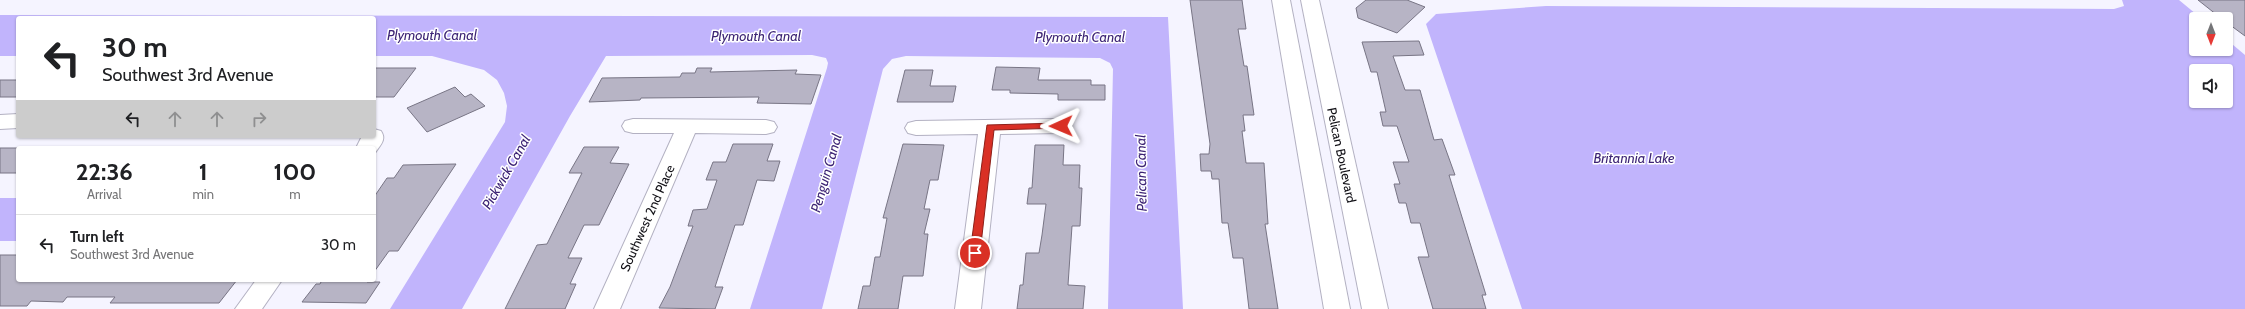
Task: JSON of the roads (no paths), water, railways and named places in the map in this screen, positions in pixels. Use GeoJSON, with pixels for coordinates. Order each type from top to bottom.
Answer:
{"type":"FeatureCollection","features":[{"type":"Feature","properties":{"kind":"street"},"geometry":{"type":"LineString","coordinates":[[1281,0],[1337,309]]}},
{"type":"Feature","properties":{"kind":"street","name":"Pelican Boulevard"},"geometry":{"type":"LineString","coordinates":[[1310,0],[1375,309]]}},
{"type":"Feature","properties":{"kind":"street"},"geometry":{"type":"LineString","coordinates":[[0,122],[16,122]]}},
{"type":"Feature","properties":{"kind":"street"},"geometry":{"type":"LineString","coordinates":[[633,126],[766,127]]}},
{"type":"Feature","properties":{"kind":"street"},"geometry":{"type":"LineString","coordinates":[[916,128],[1061,126]]}},
{"type":"Feature","properties":{"kind":"street","name":"Southwest 2nd Place"},"geometry":{"type":"LineString","coordinates":[[607,309],[687,127]]}},
{"type":"Feature","properties":{"kind":"street"},"geometry":{"type":"LineString","coordinates":[[968,309],[990,127]]}},
{"type":"Feature","properties":{"kind":"street"},"geometry":{"type":"LineString","coordinates":[[248,309],[268,282]]}},
{"type":"Feature","properties":{"kind":"water","name":"Britannia Lake"},"geometry":{"type":"Polygon","coordinates":[[[2122,0],[2179,0],[2194,12],[2189,12],[2189,56],[2233,56],[2233,45],[2245,55],[2245,309],[1522,309],[1426,24],[1436,14],[1546,6],[2114,9],[2124,6],[2122,0]]]}},
{"type":"Feature","properties":{"kind":"water"},"geometry":{"type":"Polygon","coordinates":[[[0,15],[1168,17],[1183,309],[1108,309],[1113,69],[1110,63],[1100,58],[906,56],[892,59],[883,69],[822,309],[750,309],[827,68],[828,63],[826,58],[812,55],[606,56],[570,116],[462,309],[390,309],[505,122],[507,106],[504,93],[497,80],[484,70],[432,56],[376,56],[376,16],[16,16],[16,56],[0,56],[0,15]]]}},
{"type":"Feature","properties":{"kind":"water"},"geometry":{"type":"Polygon","coordinates":[[[0,198],[16,198],[16,241],[0,241],[0,198]]]}},
{"type":"Feature","properties":{"kind":"water label","name":"Plymouth Canal"},"geometry":{"type":"Point","coordinates":[432,35]}},
{"type":"Feature","properties":{"kind":"water label","name":"Plymouth Canal"},"geometry":{"type":"Point","coordinates":[756,36]}},
{"type":"Feature","properties":{"kind":"water label","name":"Plymouth Canal"},"geometry":{"type":"Point","coordinates":[1080,37]}},
{"type":"Feature","properties":{"kind":"water label","name":"Pickwick Canal"},"geometry":{"type":"Point","coordinates":[506,172]}},
{"type":"Feature","properties":{"kind":"water label","name":"Penguin Canal"},"geometry":{"type":"Point","coordinates":[826,173]}},
{"type":"Feature","properties":{"kind":"water label","name":"Pelican Canal"},"geometry":{"type":"Point","coordinates":[1141,173]}}]}
